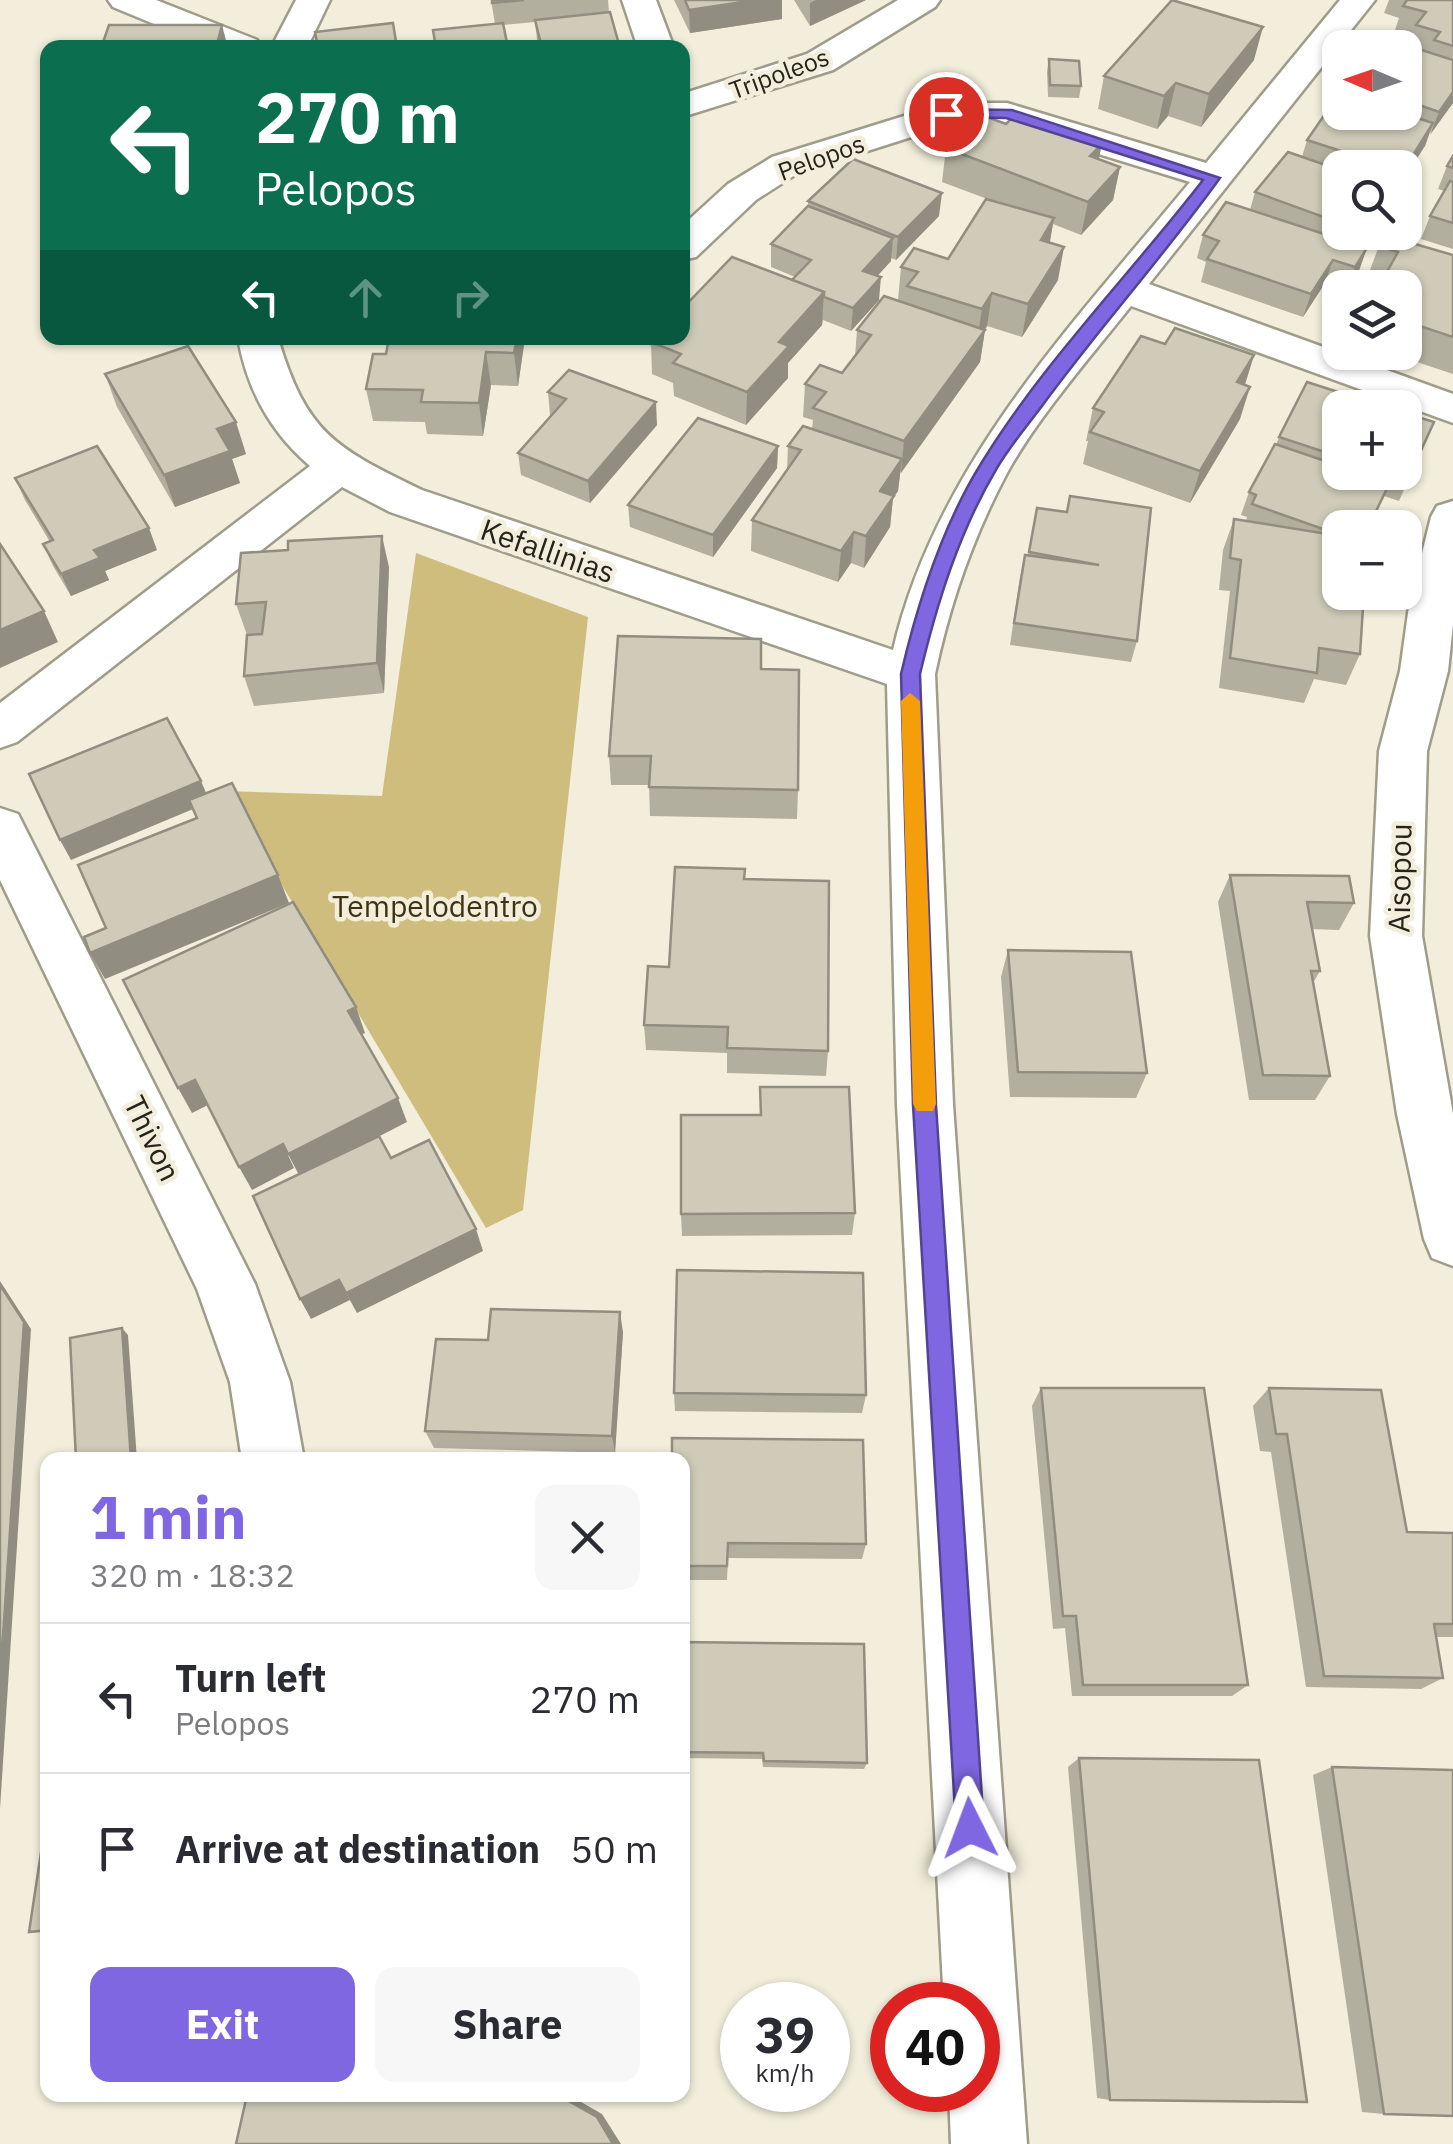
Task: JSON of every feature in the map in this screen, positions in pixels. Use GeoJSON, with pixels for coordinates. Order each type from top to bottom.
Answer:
{"type":"FeatureCollection","features":[{"type":"Feature","properties":{"kind":"street"},"geometry":{"type":"LineString","coordinates":[[126,0],[224,40]]}},
{"type":"Feature","properties":{"kind":"street"},"geometry":{"type":"LineString","coordinates":[[293,40],[313,0]]}},
{"type":"Feature","properties":{"kind":"street"},"geometry":{"type":"LineString","coordinates":[[639,0],[653,40]]}},
{"type":"Feature","properties":{"kind":"street","name":"Tripoleos"},"geometry":{"type":"LineString","coordinates":[[690,99],[820,62],[923,0]]}},
{"type":"Feature","properties":{"kind":"street"},"geometry":{"type":"LineString","coordinates":[[988,2144],[925,1105],[910,674],[925,612],[953,538],[990,464],[1074,350],[1358,0]]}},
{"type":"Feature","properties":{"kind":"street","name":"Pelopos"},"geometry":{"type":"LineString","coordinates":[[690,241],[742,192],[785,165],[946,114],[1007,114],[1212,178]]}},
{"type":"Feature","properties":{"kind":"street"},"geometry":{"type":"LineString","coordinates":[[1125,290],[1453,409]]}},
{"type":"Feature","properties":{"kind":"street","name":"Kefallinias"},"geometry":{"type":"LineString","coordinates":[[259,345],[264,370],[290,423],[338,468],[406,501],[910,674]]}},
{"type":"Feature","properties":{"kind":"street"},"geometry":{"type":"LineString","coordinates":[[0,729],[338,468]]}},
{"type":"Feature","properties":{"kind":"street","name":"Aisopou"},"geometry":{"type":"LineString","coordinates":[[1453,517],[1432,606],[1439,674],[1403,751],[1396,936],[1436,1078],[1453,1239]]}},
{"type":"Feature","properties":{"kind":"street","name":"Thivon"},"geometry":{"type":"LineString","coordinates":[[0,828],[225,1284],[260,1382],[272,1452]]}},
{"type":"Feature","properties":{"kind":"green space","name":"Tempelodentro"},"geometry":{"type":"Polygon","coordinates":[[[416,553],[588,617],[523,1210],[486,1228],[226,791],[382,796],[416,553]]]}},
{"type":"Feature","properties":{"kind":"building"},"geometry":{"type":"Polygon","coordinates":[[[685,0],[756,0],[689,10],[685,0]]]}},
{"type":"Feature","properties":{"kind":"building"},"geometry":{"type":"Polygon","coordinates":[[[1172,0],[1263,27],[1209,94],[1176,83],[1164,96],[1104,76],[1172,0]]]}},
{"type":"Feature","properties":{"kind":"building"},"geometry":{"type":"Polygon","coordinates":[[[1407,0],[1453,0],[1453,46],[1434,40],[1440,32],[1416,25],[1426,12],[1403,6],[1407,0]]]}},
{"type":"Feature","properties":{"kind":"building"},"geometry":{"type":"Polygon","coordinates":[[[610,12],[618,40],[540,40],[535,20],[610,12]]]}},
{"type":"Feature","properties":{"kind":"building"},"geometry":{"type":"Polygon","coordinates":[[[393,23],[396,40],[316,40],[315,32],[393,23]]]}},
{"type":"Feature","properties":{"kind":"building"},"geometry":{"type":"Polygon","coordinates":[[[503,23],[506,40],[435,40],[433,30],[503,23]]]}},
{"type":"Feature","properties":{"kind":"building"},"geometry":{"type":"Polygon","coordinates":[[[109,25],[222,25],[218,40],[104,40],[109,25]]]}},
{"type":"Feature","properties":{"kind":"building"},"geometry":{"type":"Polygon","coordinates":[[[1422,50],[1453,60],[1453,92],[1439,112],[1422,106],[1422,50]]]}},
{"type":"Feature","properties":{"kind":"building"},"geometry":{"type":"Polygon","coordinates":[[[1049,59],[1079,61],[1081,86],[1050,85],[1049,59]]]}},
{"type":"Feature","properties":{"kind":"building"},"geometry":{"type":"Polygon","coordinates":[[[1017,113],[1102,144],[1090,156],[1120,167],[1088,202],[946,148],[979,114],[1006,124],[1017,113]]]}},
{"type":"Feature","properties":{"kind":"building"},"geometry":{"type":"Polygon","coordinates":[[[1322,118],[1322,130],[1422,130],[1422,120],[1433,123],[1416,150],[1338,150],[1307,140],[1322,118]]]}},
{"type":"Feature","properties":{"kind":"building"},"geometry":{"type":"Polygon","coordinates":[[[1288,152],[1322,164],[1322,216],[1255,192],[1288,152]]]}},
{"type":"Feature","properties":{"kind":"building"},"geometry":{"type":"Polygon","coordinates":[[[853,159],[942,193],[898,237],[808,201],[853,159]]]}},
{"type":"Feature","properties":{"kind":"building"},"geometry":{"type":"Polygon","coordinates":[[[1450,181],[1453,182],[1453,223],[1430,216],[1450,181]]]}},
{"type":"Feature","properties":{"kind":"building"},"geometry":{"type":"Polygon","coordinates":[[[986,199],[1054,218],[1041,240],[1064,247],[1028,304],[992,293],[982,309],[907,286],[918,272],[901,267],[914,248],[948,259],[986,199]]]}},
{"type":"Feature","properties":{"kind":"building"},"geometry":{"type":"Polygon","coordinates":[[[1226,202],[1322,233],[1322,250],[1366,250],[1355,267],[1333,260],[1327,270],[1322,270],[1311,294],[1207,259],[1219,241],[1203,235],[1226,202]]]}},
{"type":"Feature","properties":{"kind":"building"},"geometry":{"type":"Polygon","coordinates":[[[808,206],[893,238],[863,271],[881,277],[853,308],[792,280],[811,260],[771,244],[808,206]]]}},
{"type":"Feature","properties":{"kind":"building"},"geometry":{"type":"Polygon","coordinates":[[[1422,246],[1453,255],[1453,337],[1422,327],[1422,270],[1388,270],[1398,252],[1392,250],[1422,250],[1422,246]]]}},
{"type":"Feature","properties":{"kind":"building"},"geometry":{"type":"Polygon","coordinates":[[[732,257],[824,292],[779,342],[789,346],[747,392],[673,363],[681,354],[658,345],[690,345],[690,301],[732,257]]]}},
{"type":"Feature","properties":{"kind":"building"},"geometry":{"type":"Polygon","coordinates":[[[884,296],[985,330],[904,441],[813,408],[826,392],[805,384],[820,365],[842,373],[871,335],[857,330],[884,296]]]}},
{"type":"Feature","properties":{"kind":"building"},"geometry":{"type":"Polygon","coordinates":[[[1175,328],[1254,355],[1237,382],[1250,387],[1200,471],[1090,432],[1104,412],[1093,408],[1141,336],[1165,344],[1175,328]]]}},
{"type":"Feature","properties":{"kind":"building"},"geometry":{"type":"Polygon","coordinates":[[[388,345],[516,345],[514,353],[486,352],[479,403],[421,402],[423,390],[366,389],[373,354],[386,354],[388,345]]]}},
{"type":"Feature","properties":{"kind":"building"},"geometry":{"type":"Polygon","coordinates":[[[188,346],[236,422],[217,429],[230,451],[164,475],[105,374],[188,346]]]}},
{"type":"Feature","properties":{"kind":"building"},"geometry":{"type":"Polygon","coordinates":[[[569,370],[656,402],[588,481],[518,453],[566,399],[548,392],[569,370]]]}},
{"type":"Feature","properties":{"kind":"building"},"geometry":{"type":"Polygon","coordinates":[[[1307,382],[1332,390],[1322,390],[1322,451],[1279,437],[1307,382]]]}},
{"type":"Feature","properties":{"kind":"building"},"geometry":{"type":"Polygon","coordinates":[[[698,418],[778,446],[713,535],[628,505],[698,418]]]}},
{"type":"Feature","properties":{"kind":"building"},"geometry":{"type":"Polygon","coordinates":[[[1422,418],[1434,422],[1422,448],[1422,418]]]}},
{"type":"Feature","properties":{"kind":"building"},"geometry":{"type":"Polygon","coordinates":[[[803,426],[902,459],[880,491],[894,496],[866,536],[854,532],[841,551],[752,520],[801,450],[788,446],[803,426]]]}},
{"type":"Feature","properties":{"kind":"building"},"geometry":{"type":"Polygon","coordinates":[[[1275,444],[1322,460],[1322,490],[1386,490],[1377,510],[1322,510],[1322,529],[1252,504],[1256,495],[1249,492],[1275,444]]]}},
{"type":"Feature","properties":{"kind":"building"},"geometry":{"type":"Polygon","coordinates":[[[97,446],[149,528],[94,550],[100,558],[61,574],[43,544],[53,540],[15,478],[97,446]]]}},
{"type":"Feature","properties":{"kind":"building"},"geometry":{"type":"Polygon","coordinates":[[[1070,496],[1151,508],[1137,641],[1014,623],[1025,555],[1099,565],[1029,552],[1037,508],[1067,512],[1070,496]]]}},
{"type":"Feature","properties":{"kind":"building"},"geometry":{"type":"Polygon","coordinates":[[[1234,519],[1322,533],[1322,610],[1363,610],[1360,654],[1319,648],[1317,673],[1230,658],[1241,560],[1230,558],[1234,519]]]}},
{"type":"Feature","properties":{"kind":"building"},"geometry":{"type":"Polygon","coordinates":[[[382,536],[377,663],[244,676],[247,635],[262,634],[266,602],[236,604],[241,553],[288,550],[288,541],[382,536]]]}},
{"type":"Feature","properties":{"kind":"building"},"geometry":{"type":"Polygon","coordinates":[[[0,544],[44,611],[0,630],[0,544]]]}},
{"type":"Feature","properties":{"kind":"building"},"geometry":{"type":"Polygon","coordinates":[[[618,636],[761,639],[761,669],[799,670],[798,790],[649,787],[651,756],[609,756],[618,636]]]}},
{"type":"Feature","properties":{"kind":"building"},"geometry":{"type":"Polygon","coordinates":[[[167,718],[201,781],[60,840],[29,774],[167,718]]]}},
{"type":"Feature","properties":{"kind":"building"},"geometry":{"type":"Polygon","coordinates":[[[232,783],[278,875],[90,953],[84,937],[106,928],[78,865],[197,818],[189,800],[232,783]]]}},
{"type":"Feature","properties":{"kind":"building"},"geometry":{"type":"Polygon","coordinates":[[[675,867],[745,869],[744,879],[829,881],[828,1051],[727,1048],[728,1027],[644,1025],[648,966],[669,967],[675,867]]]}},
{"type":"Feature","properties":{"kind":"building"},"geometry":{"type":"Polygon","coordinates":[[[1230,875],[1349,876],[1354,903],[1307,902],[1320,971],[1311,971],[1330,1076],[1263,1075],[1230,875]]]}},
{"type":"Feature","properties":{"kind":"building"},"geometry":{"type":"Polygon","coordinates":[[[293,902],[356,1007],[348,1011],[398,1098],[288,1154],[283,1144],[239,1167],[195,1080],[178,1088],[123,980],[293,902]]]}},
{"type":"Feature","properties":{"kind":"building"},"geometry":{"type":"Polygon","coordinates":[[[1008,950],[1131,952],[1147,1073],[1018,1072],[1008,950]]]}},
{"type":"Feature","properties":{"kind":"building"},"geometry":{"type":"Polygon","coordinates":[[[760,1087],[849,1087],[855,1213],[681,1214],[681,1115],[761,1115],[760,1087]]]}},
{"type":"Feature","properties":{"kind":"building"},"geometry":{"type":"Polygon","coordinates":[[[379,1136],[391,1158],[429,1140],[476,1229],[346,1293],[339,1280],[300,1299],[253,1196],[379,1136]]]}},
{"type":"Feature","properties":{"kind":"building"},"geometry":{"type":"Polygon","coordinates":[[[677,1270],[863,1273],[866,1395],[674,1393],[677,1270]]]}},
{"type":"Feature","properties":{"kind":"building"},"geometry":{"type":"Polygon","coordinates":[[[0,1285],[24,1322],[0,1681],[0,1285]]]}},
{"type":"Feature","properties":{"kind":"building"},"geometry":{"type":"Polygon","coordinates":[[[491,1309],[620,1312],[612,1436],[425,1431],[436,1339],[488,1340],[491,1309]]]}},
{"type":"Feature","properties":{"kind":"building"},"geometry":{"type":"Polygon","coordinates":[[[122,1328],[130,1452],[76,1452],[70,1338],[122,1328]]]}},
{"type":"Feature","properties":{"kind":"building"},"geometry":{"type":"Polygon","coordinates":[[[1041,1388],[1204,1388],[1248,1685],[1083,1685],[1076,1616],[1063,1616],[1041,1388]]]}},
{"type":"Feature","properties":{"kind":"building"},"geometry":{"type":"Polygon","coordinates":[[[1269,1388],[1381,1390],[1407,1532],[1453,1533],[1453,1624],[1434,1624],[1443,1678],[1324,1676],[1287,1434],[1276,1434],[1269,1388]]]}},
{"type":"Feature","properties":{"kind":"building"},"geometry":{"type":"Polygon","coordinates":[[[672,1438],[863,1440],[866,1544],[728,1543],[727,1566],[690,1566],[690,1452],[672,1452],[672,1438]]]}},
{"type":"Feature","properties":{"kind":"building"},"geometry":{"type":"Polygon","coordinates":[[[690,1642],[864,1644],[867,1763],[764,1761],[763,1753],[690,1752],[690,1642]]]}},
{"type":"Feature","properties":{"kind":"building"},"geometry":{"type":"Polygon","coordinates":[[[1079,1758],[1259,1760],[1307,2102],[1110,2100],[1079,1758]]]}},
{"type":"Feature","properties":{"kind":"building"},"geometry":{"type":"Polygon","coordinates":[[[1332,1767],[1453,1770],[1453,2116],[1384,2114],[1332,1767]]]}},
{"type":"Feature","properties":{"kind":"building"},"geometry":{"type":"Polygon","coordinates":[[[40,1859],[40,1931],[29,1932],[40,1859]]]}},
{"type":"Feature","properties":{"kind":"building"},"geometry":{"type":"Polygon","coordinates":[[[245,2102],[570,2102],[597,2117],[613,2144],[236,2144],[245,2102]]]}},
{"type":"Feature","properties":{"kind":"slow traffic"},"geometry":{"type":"LineString","coordinates":[[910,701],[925,1104]]}},
{"type":"Feature","properties":{"kind":"route"},"geometry":{"type":"LineString","coordinates":[[946,114],[1007,114],[1212,178],[1074,350],[990,464],[953,538],[925,612],[910,674],[925,1105],[970,1828]]}}]}
